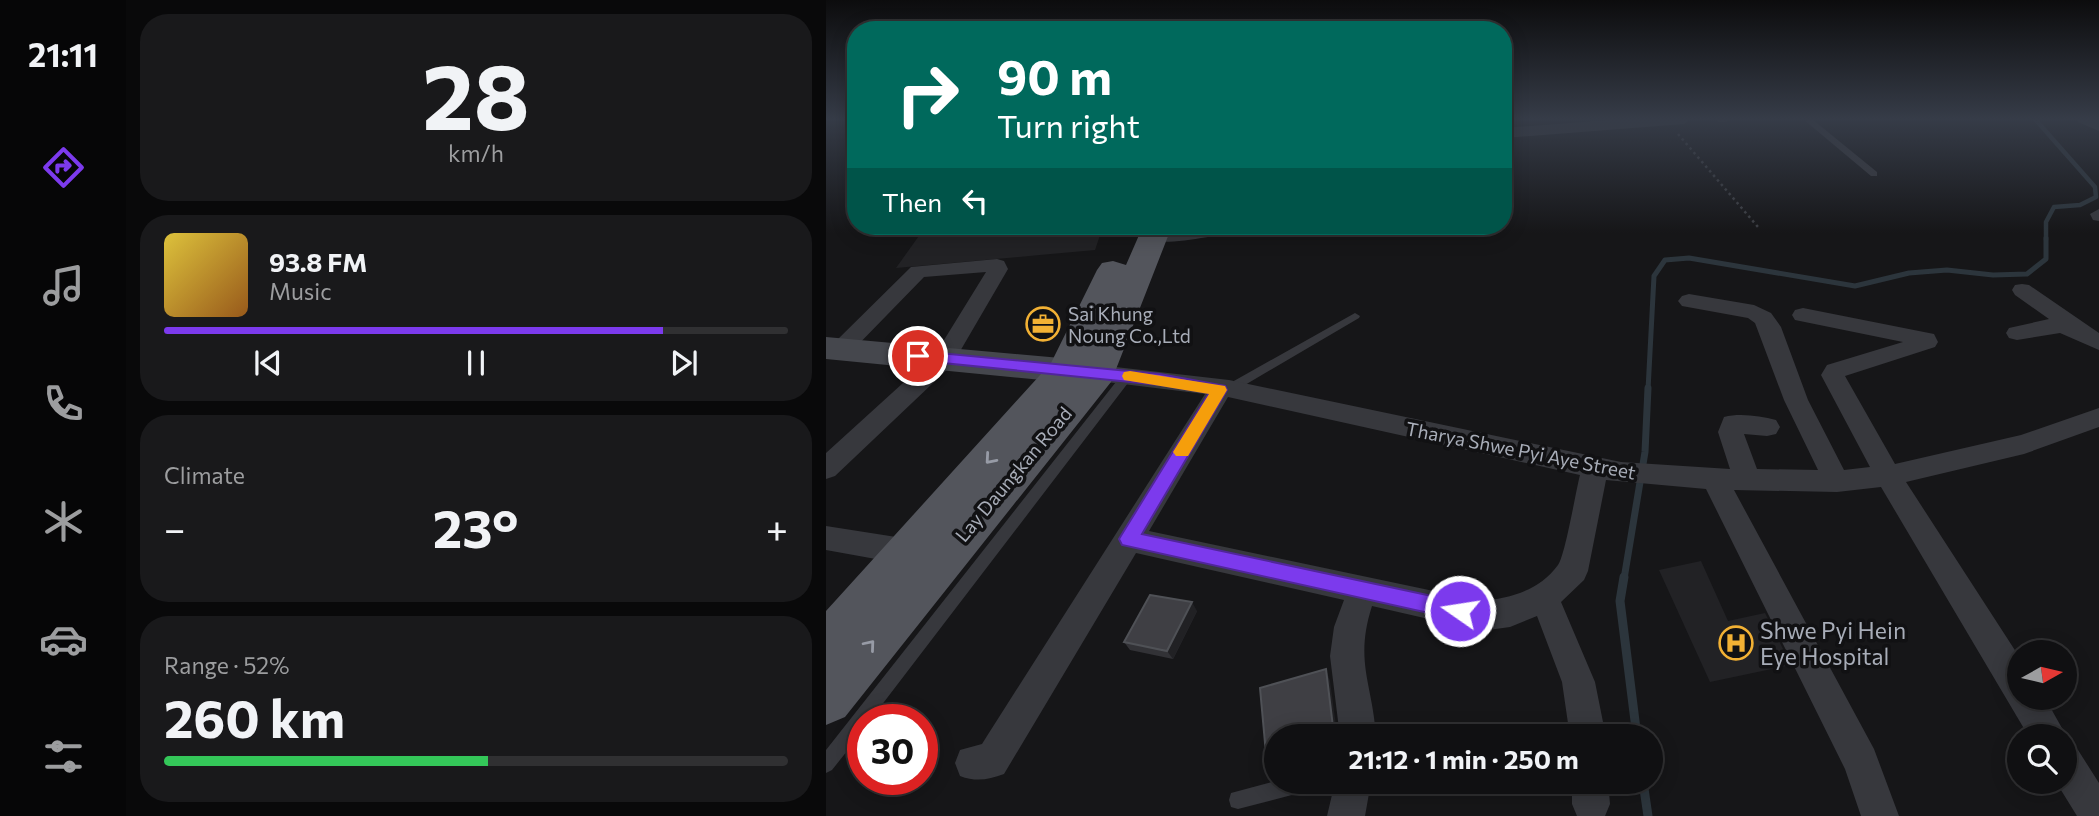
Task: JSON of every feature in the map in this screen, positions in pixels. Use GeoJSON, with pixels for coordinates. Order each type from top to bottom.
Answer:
{"type":"FeatureCollection","features":[{"type":"Feature","properties":{"kind":"main road","name":"Lay Daungkan Road"},"geometry":{"type":"LineString","coordinates":[[826,648],[905,572],[1097,373],[1145,235]]}},
{"type":"Feature","properties":{"kind":"main road","name":"Lay Daungkan Road"},"geometry":{"type":"LineString","coordinates":[[826,698],[905,572]]}},
{"type":"Feature","properties":{"kind":"street"},"geometry":{"type":"LineString","coordinates":[[826,469],[944,359],[998,269],[997,265],[918,271],[834,348]]}},
{"type":"Feature","properties":{"kind":"street"},"geometry":{"type":"LineString","coordinates":[[2022,290],[2099,343]]}},
{"type":"Feature","properties":{"kind":"street"},"geometry":{"type":"LineString","coordinates":[[1689,301],[1754,312],[1763,318],[1770,327],[1796,400],[1837,481]]}},
{"type":"Feature","properties":{"kind":"street"},"geometry":{"type":"LineString","coordinates":[[1802,315],[1926,339],[1927,342],[1835,371],[1833,375],[1888,476],[2007,668]]}},
{"type":"Feature","properties":{"kind":"street"},"geometry":{"type":"LineString","coordinates":[[2017,333],[2066,324],[2080,330]]}},
{"type":"Feature","properties":{"kind":"street"},"geometry":{"type":"LineString","coordinates":[[834,348],[1097,373]]}},
{"type":"Feature","properties":{"kind":"street","name":"Tharya Shwe Pyi Aye Street"},"geometry":{"type":"LineString","coordinates":[[1097,373],[1224,389],[1608,470],[1714,479],[1746,477],[1837,481],[1888,476],[2024,444],[2099,417]]}},
{"type":"Feature","properties":{"kind":"street"},"geometry":{"type":"LineString","coordinates":[[973,763],[991,761],[1000,750],[1224,389]]}},
{"type":"Feature","properties":{"kind":"street"},"geometry":{"type":"LineString","coordinates":[[1746,477],[1731,432],[1733,424],[1768,427]]}},
{"type":"Feature","properties":{"kind":"street"},"geometry":{"type":"LineString","coordinates":[[1129,539],[1481,616],[1510,613],[1544,598],[1573,571],[1608,470]]}},
{"type":"Feature","properties":{"kind":"street"},"geometry":{"type":"LineString","coordinates":[[1714,479],[1861,762],[1880,816]]}},
{"type":"Feature","properties":{"kind":"street"},"geometry":{"type":"LineString","coordinates":[[826,538],[905,572]]}},
{"type":"Feature","properties":{"kind":"street"},"geometry":{"type":"LineString","coordinates":[[1358,724],[1346,662],[1351,622],[1363,589]]}},
{"type":"Feature","properties":{"kind":"street"},"geometry":{"type":"LineString","coordinates":[[1544,598],[1579,675],[1587,708],[1588,724]]}},
{"type":"Feature","properties":{"kind":"street"},"geometry":{"type":"LineString","coordinates":[[2077,782],[2098,816]]}},
{"type":"Feature","properties":{"kind":"street"},"geometry":{"type":"LineString","coordinates":[[1346,816],[1351,794]]}},
{"type":"Feature","properties":{"kind":"lane"},"geometry":{"type":"LineString","coordinates":[[1853,157],[1874,174]]}},
{"type":"Feature","properties":{"kind":"lane"},"geometry":{"type":"LineString","coordinates":[[1224,389],[1355,316]]}},
{"type":"Feature","properties":{"kind":"lane"},"geometry":{"type":"LineString","coordinates":[[826,764],[1097,373]]}},
{"type":"Feature","properties":{"kind":"lane"},"geometry":{"type":"LineString","coordinates":[[1238,800],[1264,793]]}},
{"type":"Feature","properties":{"kind":"path"},"geometry":{"type":"LineString","coordinates":[[1704,157],[1758,227]]}},
{"type":"Feature","properties":{"kind":"shaded area"},"geometry":{"type":"Polygon","coordinates":[[[920,235],[1100,235],[1095,250],[896,268],[920,235]]]}},
{"type":"Feature","properties":{"kind":"shaded area","name":"Shwe Pyi Hein Eye Hospital"},"geometry":{"type":"Polygon","coordinates":[[[1701,561],[1728,621],[1765,613],[1791,665],[1710,682],[1659,570],[1701,561]]]}},
{"type":"Feature","properties":{"kind":"building"},"geometry":{"type":"Polygon","coordinates":[[[1150,595],[1192,602],[1167,651],[1124,642],[1150,595]]]}},
{"type":"Feature","properties":{"kind":"building"},"geometry":{"type":"Polygon","coordinates":[[[1326,669],[1333,724],[1264,724],[1264,732],[1260,688],[1326,669]]]}},
{"type":"Feature","properties":{"kind":"waterway"},"geometry":{"type":"LineString","coordinates":[[1648,390],[1654,276],[1665,260],[1689,258],[1855,286],[1909,273],[1947,270],[1993,275],[2027,274],[2046,259],[2046,222],[2054,207],[2080,205],[2096,197],[2095,187],[2069,157]]}},
{"type":"Feature","properties":{"kind":"waterway"},"geometry":{"type":"LineString","coordinates":[[1624,579],[1645,452],[1648,388]]}},
{"type":"Feature","properties":{"kind":"waterway"},"geometry":{"type":"LineString","coordinates":[[1624,577],[1620,601],[1635,724]]}},
{"type":"Feature","properties":{"kind":"waterway"},"geometry":{"type":"LineString","coordinates":[[1645,794],[1648,816]]}},
{"type":"Feature","properties":{"kind":"slow traffic"},"geometry":{"type":"LineString","coordinates":[[1130,376],[1220,390],[1182,452]]}},
{"type":"Feature","properties":{"kind":"place","name":"Sai Khung Noung Co.,Ltd"},"geometry":{"type":"Point","coordinates":[1043,324]}},
{"type":"Feature","properties":{"kind":"place","name":"Shwe Pyi Hein Eye Hospital"},"geometry":{"type":"Point","coordinates":[1736,643]}},
{"type":"Feature","properties":{"kind":"route"},"geometry":{"type":"LineString","coordinates":[[918,356],[1160,379],[1220,390],[1129,539],[1460,611]]}}]}
